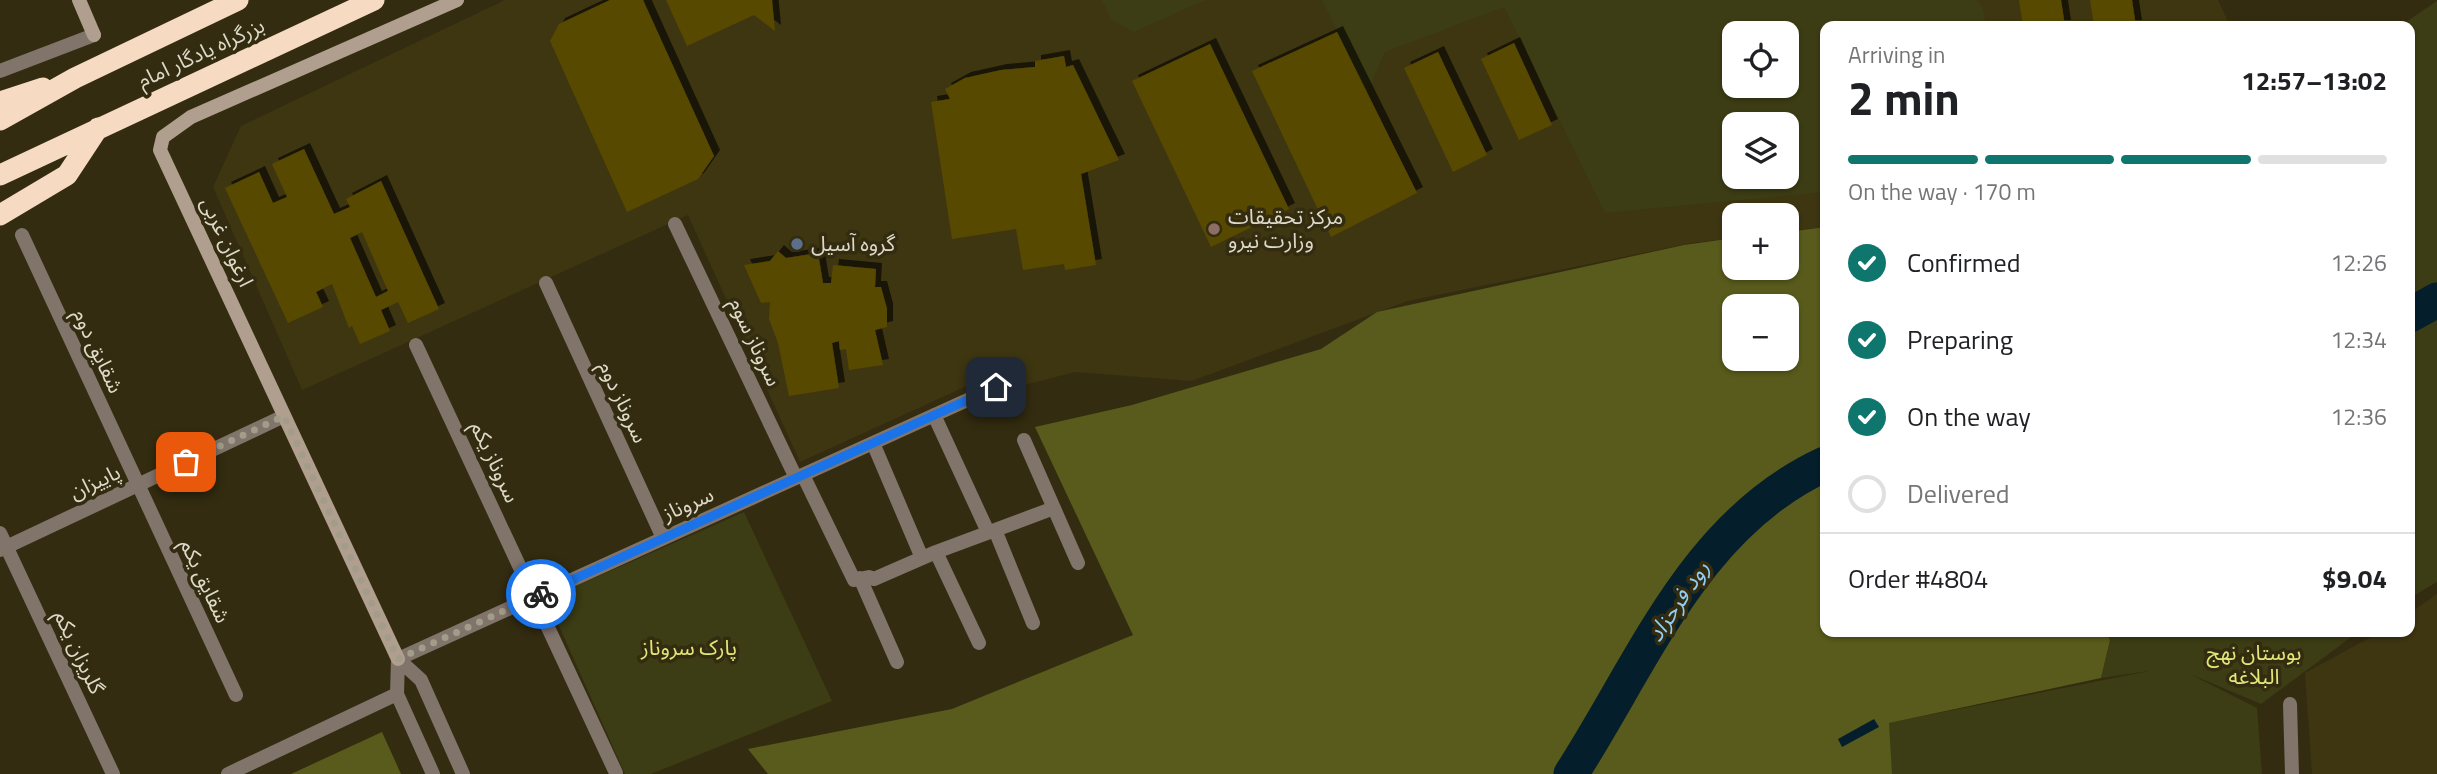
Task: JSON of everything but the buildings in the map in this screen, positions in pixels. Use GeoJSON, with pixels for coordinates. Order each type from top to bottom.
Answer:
{"type":"FeatureCollection","features":[{"type":"Feature","properties":{"kind":"highway","name":"بزرگراه یادگار امام"},"geometry":{"type":"LineString","coordinates":[[0,120],[26,109],[75,78],[239,0]]}},
{"type":"Feature","properties":{"kind":"highway","name":"بزرگراه یادگار امام"},"geometry":{"type":"LineString","coordinates":[[0,176],[99,126],[374,0]]}},
{"type":"Feature","properties":{"kind":"highway"},"geometry":{"type":"LineString","coordinates":[[0,102],[75,78]]}},
{"type":"Feature","properties":{"kind":"highway"},"geometry":{"type":"LineString","coordinates":[[0,215],[67,175],[99,126]]}},
{"type":"Feature","properties":{"kind":"street"},"geometry":{"type":"LineString","coordinates":[[0,71],[94,35],[79,0]]}},
{"type":"Feature","properties":{"kind":"street","name":"ارغوان غربی"},"geometry":{"type":"LineString","coordinates":[[457,0],[191,117],[163,137],[160,150],[398,659],[421,680],[463,774]]}},
{"type":"Feature","properties":{"kind":"street","name":"سروناز سوم"},"geometry":{"type":"LineString","coordinates":[[675,224],[854,580],[860,578]]}},
{"type":"Feature","properties":{"kind":"street","name":"شقایق دوم"},"geometry":{"type":"LineString","coordinates":[[22,235],[137,485]]}},
{"type":"Feature","properties":{"kind":"street","name":"سروناز دوم"},"geometry":{"type":"LineString","coordinates":[[546,282],[663,538]]}},
{"type":"Feature","properties":{"kind":"street","name":"سروناز یکم"},"geometry":{"type":"LineString","coordinates":[[416,345],[617,773]]}},
{"type":"Feature","properties":{"kind":"street","name":"سروناز"},"geometry":{"type":"LineString","coordinates":[[398,659],[996,387]]}},
{"type":"Feature","properties":{"kind":"street"},"geometry":{"type":"LineString","coordinates":[[934,415],[1033,623]]}},
{"type":"Feature","properties":{"kind":"street","name":"پاییزان"},"geometry":{"type":"LineString","coordinates":[[3,549],[284,416]]}},
{"type":"Feature","properties":{"kind":"street"},"geometry":{"type":"LineString","coordinates":[[1024,440],[1078,563]]}},
{"type":"Feature","properties":{"kind":"street"},"geometry":{"type":"LineString","coordinates":[[873,443],[929,555],[979,643]]}},
{"type":"Feature","properties":{"kind":"street","name":"شقایق یکم"},"geometry":{"type":"LineString","coordinates":[[137,485],[236,695]]}},
{"type":"Feature","properties":{"kind":"street"},"geometry":{"type":"LineString","coordinates":[[897,662],[860,578],[874,579],[929,555],[1054,509]]}},
{"type":"Feature","properties":{"kind":"street","name":"گلریزان یکم"},"geometry":{"type":"LineString","coordinates":[[0,533],[3,549],[113,774]]}},
{"type":"Feature","properties":{"kind":"street","name":"ارغوان غربی"},"geometry":{"type":"LineString","coordinates":[[398,659],[397,694],[433,774]]}},
{"type":"Feature","properties":{"kind":"street"},"geometry":{"type":"LineString","coordinates":[[228,774],[397,694]]}},
{"type":"Feature","properties":{"kind":"street"},"geometry":{"type":"LineString","coordinates":[[2290,704],[2292,774]]}},
{"type":"Feature","properties":{"kind":"shaded area","name":"مرکز تحقیقات وزارت نیرو"},"geometry":{"type":"Polygon","coordinates":[[[505,0],[2218,0],[2228,21],[1820,21],[1820,228],[1799,230],[1799,203],[1722,203],[1722,239],[1692,243],[1408,301],[1192,381],[1075,372],[1002,391],[993,374],[800,462],[688,215],[302,390],[213,187],[241,126],[505,0]]]}},
{"type":"Feature","properties":{"kind":"shaded area"},"geometry":{"type":"Polygon","coordinates":[[[1820,228],[1820,637],[2108,637],[2101,678],[1889,723],[1892,774],[768,774],[748,749],[952,709],[1133,635],[1035,427],[1132,405],[1321,349],[1377,312],[1684,245],[1722,240],[1722,280],[1799,280],[1799,230],[1820,228]]]}},
{"type":"Feature","properties":{"kind":"shaded area"},"geometry":{"type":"Polygon","coordinates":[[[2437,594],[2437,774],[2312,774],[2305,673],[2371,637],[2415,637],[2415,609],[2437,594]]]}},
{"type":"Feature","properties":{"kind":"shaded area"},"geometry":{"type":"Polygon","coordinates":[[[382,732],[401,774],[291,774],[382,732]]]}},
{"type":"Feature","properties":{"kind":"green space"},"geometry":{"type":"Polygon","coordinates":[[[1102,0],[1205,0],[1134,32],[1111,20],[1102,0]]]}},
{"type":"Feature","properties":{"kind":"green space"},"geometry":{"type":"Polygon","coordinates":[[[1322,0],[1977,0],[1983,8],[1985,21],[1820,21],[1820,192],[1605,213],[1504,7],[1385,52],[1367,93],[1322,0]]]}},
{"type":"Feature","properties":{"kind":"green space"},"geometry":{"type":"Polygon","coordinates":[[[2437,1],[2437,582],[2415,595],[2415,21],[2407,21],[2437,1]]]}},
{"type":"Feature","properties":{"kind":"green space","name":"پارک سروناز"},"geometry":{"type":"Polygon","coordinates":[[[744,512],[832,701],[651,774],[625,774],[547,599],[744,512]]]}},
{"type":"Feature","properties":{"kind":"green space","name":"بوستان نهج البلاغه"},"geometry":{"type":"Polygon","coordinates":[[[2108,637],[2351,637],[2261,704],[2190,674],[2257,708],[2262,774],[1892,774],[1888,723],[2149,671],[2101,678],[2108,637]]]}},
{"type":"Feature","properties":{"kind":"water"},"geometry":{"type":"Polygon","coordinates":[[[1874,719],[1879,727],[1842,747],[1838,739],[1874,719]]]}},
{"type":"Feature","properties":{"kind":"waterway","name":"رود فرحزاد"},"geometry":{"type":"LineString","coordinates":[[2415,312],[2437,300]]}},
{"type":"Feature","properties":{"kind":"waterway","name":"رود فرحزاد"},"geometry":{"type":"LineString","coordinates":[[1571,774],[1649,642],[1707,559],[1741,522],[1780,490],[1820,467]]}},
{"type":"Feature","properties":{"kind":"way so far"},"geometry":{"type":"LineString","coordinates":[[186,462],[284,416],[398,659],[541,594]]}},
{"type":"Feature","properties":{"kind":"place","name":"مرکز تحقیقات وزارت نیرو"},"geometry":{"type":"Point","coordinates":[1214,229]}},
{"type":"Feature","properties":{"kind":"place","name":"گروه آسیل"},"geometry":{"type":"Point","coordinates":[797,244]}},
{"type":"Feature","properties":{"kind":"route"},"geometry":{"type":"LineString","coordinates":[[541,594],[996,387]]}}]}
